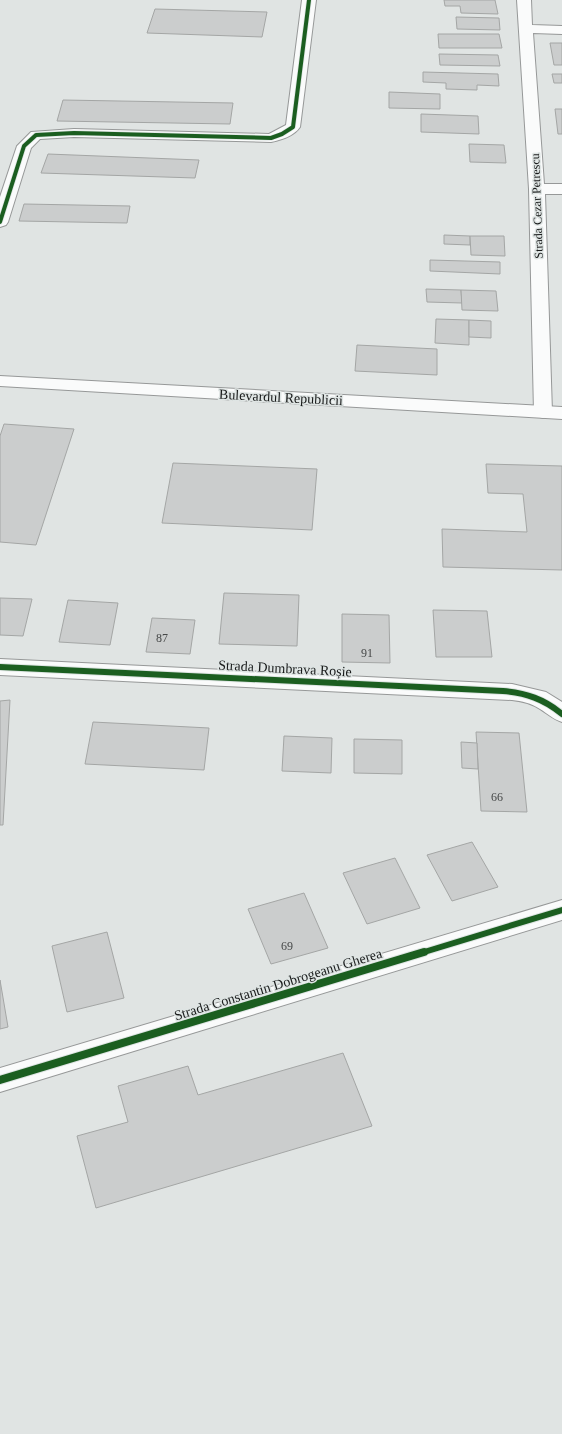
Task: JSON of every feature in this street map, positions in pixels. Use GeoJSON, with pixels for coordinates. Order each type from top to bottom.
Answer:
{"type":"FeatureCollection","features":[{"type":"Feature","properties":{"kind":"street"},"geometry":{"type":"LineString","coordinates":[[0,222],[24,146],[36,135],[74,133],[271,138],[282,134],[293,127],[309,0]]}},
{"type":"Feature","properties":{"kind":"street","name":"Strada Cezar Petrescu"},"geometry":{"type":"LineString","coordinates":[[524,0],[537,189],[543,412]]}},
{"type":"Feature","properties":{"kind":"street"},"geometry":{"type":"LineString","coordinates":[[526,29],[562,30]]}},
{"type":"Feature","properties":{"kind":"street"},"geometry":{"type":"LineString","coordinates":[[537,189],[562,189]]}},
{"type":"Feature","properties":{"kind":"street","name":"Bulevardul Republicii"},"geometry":{"type":"LineString","coordinates":[[0,381],[562,413]]}},
{"type":"Feature","properties":{"kind":"street","name":"Strada Dumbrava Roșie"},"geometry":{"type":"LineString","coordinates":[[0,667],[493,690],[526,693],[553,705],[562,714]]}},
{"type":"Feature","properties":{"kind":"street","name":"Strada Constantin Dobrogeanu Gherea"},"geometry":{"type":"LineString","coordinates":[[0,1080],[562,910]]}},
{"type":"Feature","properties":{"kind":"building"},"geometry":{"type":"Polygon","coordinates":[[[444,0],[495,0],[498,14],[461,13],[460,6],[445,6],[444,0]]]}},
{"type":"Feature","properties":{"kind":"building"},"geometry":{"type":"Polygon","coordinates":[[[155,9],[267,12],[262,37],[147,33],[155,9]]]}},
{"type":"Feature","properties":{"kind":"building"},"geometry":{"type":"Polygon","coordinates":[[[456,17],[499,18],[500,30],[457,29],[456,17]]]}},
{"type":"Feature","properties":{"kind":"building"},"geometry":{"type":"Polygon","coordinates":[[[438,34],[499,34],[502,48],[439,48],[438,34]]]}},
{"type":"Feature","properties":{"kind":"building"},"geometry":{"type":"Polygon","coordinates":[[[550,43],[562,43],[562,65],[554,65],[550,43]]]}},
{"type":"Feature","properties":{"kind":"building"},"geometry":{"type":"Polygon","coordinates":[[[439,54],[498,55],[500,66],[440,65],[439,54]]]}},
{"type":"Feature","properties":{"kind":"building"},"geometry":{"type":"Polygon","coordinates":[[[423,72],[498,74],[499,86],[477,85],[477,90],[446,89],[446,83],[423,82],[423,72]]]}},
{"type":"Feature","properties":{"kind":"building"},"geometry":{"type":"Polygon","coordinates":[[[552,74],[562,74],[562,83],[554,83],[552,74]]]}},
{"type":"Feature","properties":{"kind":"building"},"geometry":{"type":"Polygon","coordinates":[[[389,92],[440,94],[440,109],[389,108],[389,92]]]}},
{"type":"Feature","properties":{"kind":"building"},"geometry":{"type":"Polygon","coordinates":[[[63,100],[233,103],[230,124],[57,121],[63,100]]]}},
{"type":"Feature","properties":{"kind":"building"},"geometry":{"type":"Polygon","coordinates":[[[555,109],[562,109],[562,134],[558,134],[555,109]]]}},
{"type":"Feature","properties":{"kind":"building"},"geometry":{"type":"Polygon","coordinates":[[[421,114],[478,116],[479,134],[421,132],[421,114]]]}},
{"type":"Feature","properties":{"kind":"building"},"geometry":{"type":"Polygon","coordinates":[[[469,144],[504,145],[506,163],[470,162],[469,144]]]}},
{"type":"Feature","properties":{"kind":"building"},"geometry":{"type":"Polygon","coordinates":[[[48,154],[199,160],[195,178],[41,173],[48,154]]]}},
{"type":"Feature","properties":{"kind":"building"},"geometry":{"type":"Polygon","coordinates":[[[24,204],[130,206],[127,223],[19,221],[24,204]]]}},
{"type":"Feature","properties":{"kind":"building"},"geometry":{"type":"Polygon","coordinates":[[[444,235],[470,236],[470,245],[444,244],[444,235]]]}},
{"type":"Feature","properties":{"kind":"building"},"geometry":{"type":"Polygon","coordinates":[[[470,236],[504,236],[505,256],[471,255],[470,236]]]}},
{"type":"Feature","properties":{"kind":"building"},"geometry":{"type":"Polygon","coordinates":[[[430,260],[500,262],[500,274],[430,271],[430,260]]]}},
{"type":"Feature","properties":{"kind":"building"},"geometry":{"type":"Polygon","coordinates":[[[426,289],[461,290],[462,303],[427,302],[426,289]]]}},
{"type":"Feature","properties":{"kind":"building"},"geometry":{"type":"Polygon","coordinates":[[[461,290],[496,291],[498,311],[462,310],[461,290]]]}},
{"type":"Feature","properties":{"kind":"building"},"geometry":{"type":"Polygon","coordinates":[[[436,319],[469,320],[469,345],[435,343],[436,319]]]}},
{"type":"Feature","properties":{"kind":"building"},"geometry":{"type":"Polygon","coordinates":[[[469,320],[491,321],[491,338],[469,337],[469,320]]]}},
{"type":"Feature","properties":{"kind":"building"},"geometry":{"type":"Polygon","coordinates":[[[357,345],[437,349],[437,375],[355,371],[357,345]]]}},
{"type":"Feature","properties":{"kind":"building"},"geometry":{"type":"Polygon","coordinates":[[[4,424],[74,429],[36,545],[0,542],[0,436],[4,424]]]}},
{"type":"Feature","properties":{"kind":"building"},"geometry":{"type":"Polygon","coordinates":[[[173,463],[317,469],[312,530],[162,523],[173,463]]]}},
{"type":"Feature","properties":{"kind":"building"},"geometry":{"type":"Polygon","coordinates":[[[486,464],[562,466],[562,570],[443,567],[442,529],[527,532],[523,494],[488,493],[486,464]]]}},
{"type":"Feature","properties":{"kind":"building"},"geometry":{"type":"Polygon","coordinates":[[[224,593],[299,595],[297,646],[219,644],[224,593]]]}},
{"type":"Feature","properties":{"kind":"building"},"geometry":{"type":"Polygon","coordinates":[[[0,598],[32,599],[23,636],[0,635],[0,598]]]}},
{"type":"Feature","properties":{"kind":"building"},"geometry":{"type":"Polygon","coordinates":[[[68,600],[118,603],[110,645],[59,642],[68,600]]]}},
{"type":"Feature","properties":{"kind":"building"},"geometry":{"type":"Polygon","coordinates":[[[433,610],[487,611],[492,657],[436,657],[433,610]]]}},
{"type":"Feature","properties":{"kind":"building"},"geometry":{"type":"Polygon","coordinates":[[[342,614],[389,615],[390,663],[342,662],[342,614]]]}},
{"type":"Feature","properties":{"kind":"building"},"geometry":{"type":"Polygon","coordinates":[[[152,618],[195,620],[190,654],[146,652],[152,618]]]}},
{"type":"Feature","properties":{"kind":"building"},"geometry":{"type":"Polygon","coordinates":[[[10,700],[3,825],[0,825],[0,701],[10,700]]]}},
{"type":"Feature","properties":{"kind":"building"},"geometry":{"type":"Polygon","coordinates":[[[93,722],[209,728],[204,770],[85,764],[93,722]]]}},
{"type":"Feature","properties":{"kind":"building"},"geometry":{"type":"Polygon","coordinates":[[[476,732],[519,733],[527,812],[481,811],[476,732]]]}},
{"type":"Feature","properties":{"kind":"building"},"geometry":{"type":"Polygon","coordinates":[[[284,736],[332,738],[331,773],[282,771],[284,736]]]}},
{"type":"Feature","properties":{"kind":"building"},"geometry":{"type":"Polygon","coordinates":[[[354,739],[402,740],[402,774],[354,773],[354,739]]]}},
{"type":"Feature","properties":{"kind":"building"},"geometry":{"type":"Polygon","coordinates":[[[461,742],[477,743],[478,769],[462,768],[461,742]]]}},
{"type":"Feature","properties":{"kind":"building"},"geometry":{"type":"Polygon","coordinates":[[[472,842],[498,887],[452,901],[427,855],[472,842]]]}},
{"type":"Feature","properties":{"kind":"building"},"geometry":{"type":"Polygon","coordinates":[[[395,858],[420,908],[367,924],[343,873],[395,858]]]}},
{"type":"Feature","properties":{"kind":"building"},"geometry":{"type":"Polygon","coordinates":[[[304,893],[328,948],[271,964],[248,909],[304,893]]]}},
{"type":"Feature","properties":{"kind":"building"},"geometry":{"type":"Polygon","coordinates":[[[107,932],[124,998],[67,1012],[52,946],[107,932]]]}},
{"type":"Feature","properties":{"kind":"building"},"geometry":{"type":"Polygon","coordinates":[[[0,980],[8,1027],[0,1029],[0,980]]]}},
{"type":"Feature","properties":{"kind":"building"},"geometry":{"type":"Polygon","coordinates":[[[343,1053],[372,1126],[96,1208],[77,1136],[128,1122],[118,1086],[188,1066],[198,1095],[343,1053]]]}},
{"type":"Feature","properties":{"kind":"cycle path"},"geometry":{"type":"LineString","coordinates":[[0,222],[24,146],[36,135],[74,133],[271,138],[282,134],[293,127],[309,0]]}},
{"type":"Feature","properties":{"kind":"cycle path"},"geometry":{"type":"LineString","coordinates":[[0,667],[493,690],[530,695],[546,702],[562,714]]}},
{"type":"Feature","properties":{"kind":"cycle path"},"geometry":{"type":"LineString","coordinates":[[0,1080],[562,910]]}}]}
